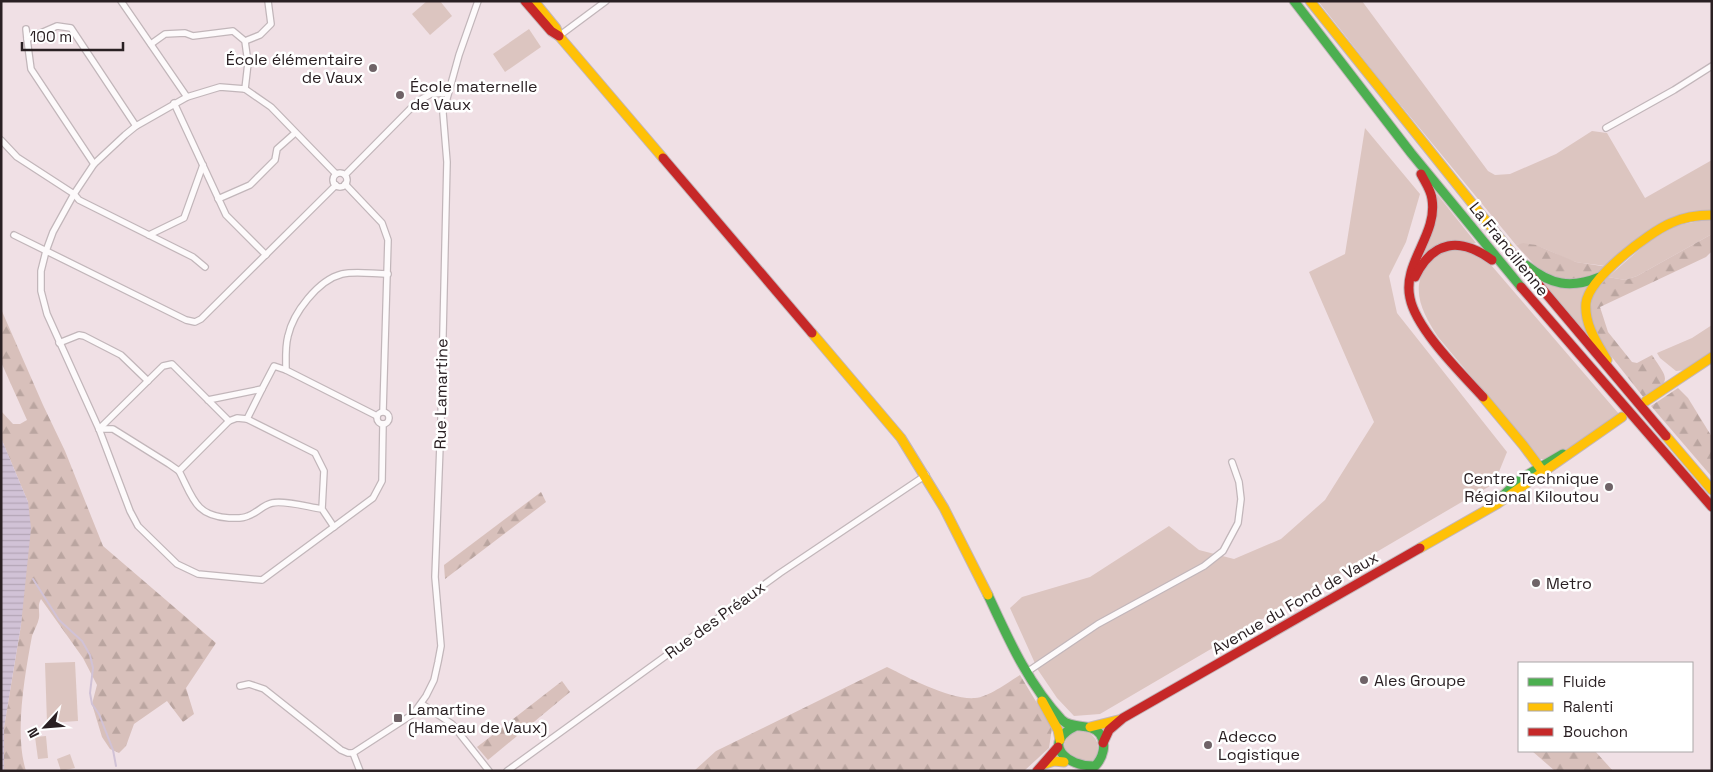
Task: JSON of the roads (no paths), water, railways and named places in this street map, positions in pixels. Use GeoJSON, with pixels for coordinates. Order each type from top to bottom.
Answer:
{"type":"FeatureCollection","features":[{"type":"Feature","properties":{"kind":"main road"},"geometry":{"type":"LineString","coordinates":[[525,1],[551,31],[559,36],[901,438],[926,475],[950,517],[1009,640],[1058,730],[1060,757],[1072,769],[1089,771]]}},
{"type":"Feature","properties":{"kind":"main road"},"geometry":{"type":"LineString","coordinates":[[534,1],[556,28],[559,36]]}},
{"type":"Feature","properties":{"kind":"main road","name":"La Francilienne"},"geometry":{"type":"LineString","coordinates":[[1294,1],[1406,146],[1532,302],[1712,507]]}},
{"type":"Feature","properties":{"kind":"main road","name":"La Francilienne"},"geometry":{"type":"LineString","coordinates":[[1310,1],[1531,278],[1712,490]]}},
{"type":"Feature","properties":{"kind":"main road"},"geometry":{"type":"LineString","coordinates":[[1406,146],[1430,190],[1433,206],[1429,229],[1411,268],[1408,288],[1411,305],[1422,325],[1542,470]]}},
{"type":"Feature","properties":{"kind":"main road"},"geometry":{"type":"LineString","coordinates":[[1626,390],[1594,338],[1586,316],[1589,294],[1604,275],[1657,230],[1683,219],[1712,215]]}},
{"type":"Feature","properties":{"kind":"main road"},"geometry":{"type":"LineString","coordinates":[[1422,325],[1414,300],[1414,278],[1418,268],[1431,253],[1447,245],[1475,247],[1532,302]]}},
{"type":"Feature","properties":{"kind":"main road"},"geometry":{"type":"LineString","coordinates":[[1509,250],[1533,271],[1555,283],[1577,285],[1604,275]]}},
{"type":"Feature","properties":{"kind":"main road"},"geometry":{"type":"LineString","coordinates":[[1646,401],[1712,357]]}},
{"type":"Feature","properties":{"kind":"main road","name":"Avenue du Fond de Vaux"},"geometry":{"type":"LineString","coordinates":[[1103,743],[1109,730],[1123,718],[1481,513],[1513,485],[1542,470],[1622,417]]}},
{"type":"Feature","properties":{"kind":"main road"},"geometry":{"type":"LineString","coordinates":[[1029,676],[1062,720],[1068,724],[1090,727],[1099,735],[1103,743],[1103,752],[1100,759],[1094,766],[1083,770]]}},
{"type":"Feature","properties":{"kind":"main road","name":"Avenue du Fond de Vaux"},"geometry":{"type":"LineString","coordinates":[[1090,727],[1123,718]]}},
{"type":"Feature","properties":{"kind":"main road"},"geometry":{"type":"LineString","coordinates":[[1040,768],[1068,729],[1076,726]]}},
{"type":"Feature","properties":{"kind":"main road"},"geometry":{"type":"LineString","coordinates":[[1100,759],[1104,771]]}},
{"type":"Feature","properties":{"kind":"main road"},"geometry":{"type":"LineString","coordinates":[[1040,768],[1054,761],[1064,762]]}},
{"type":"Feature","properties":{"kind":"street"},"geometry":{"type":"LineString","coordinates":[[121,1],[186,97]]}},
{"type":"Feature","properties":{"kind":"street"},"geometry":{"type":"LineString","coordinates":[[245,41],[260,35],[271,24],[268,1]]}},
{"type":"Feature","properties":{"kind":"street","name":"Rue Lamartine"},"geometry":{"type":"LineString","coordinates":[[353,753],[408,718],[422,704],[434,680],[441,646],[435,577],[441,429],[447,162],[443,113],[478,1]]}},
{"type":"Feature","properties":{"kind":"street"},"geometry":{"type":"LineString","coordinates":[[559,36],[606,1]]}},
{"type":"Feature","properties":{"kind":"street"},"geometry":{"type":"LineString","coordinates":[[27,39],[57,26],[71,28],[136,126]]}},
{"type":"Feature","properties":{"kind":"street"},"geometry":{"type":"LineString","coordinates":[[26,29],[31,69],[94,164]]}},
{"type":"Feature","properties":{"kind":"street"},"geometry":{"type":"LineString","coordinates":[[151,44],[165,34],[185,33],[192,36],[233,31],[245,41],[248,62],[245,89]]}},
{"type":"Feature","properties":{"kind":"street"},"geometry":{"type":"LineString","coordinates":[[1606,128],[1674,90],[1712,66]]}},
{"type":"Feature","properties":{"kind":"street"},"geometry":{"type":"LineString","coordinates":[[336,174],[271,107],[245,89],[220,88],[186,97],[136,126],[94,164],[74,194],[46,251],[41,271],[41,291],[47,314],[99,429],[130,511],[138,526],[177,564],[198,574],[262,580],[373,498],[382,481],[383,424]]}},
{"type":"Feature","properties":{"kind":"street"},"geometry":{"type":"LineString","coordinates":[[345,174],[418,101],[431,94],[448,92]]}},
{"type":"Feature","properties":{"kind":"street"},"geometry":{"type":"LineString","coordinates":[[174,103],[226,215],[266,255]]}},
{"type":"Feature","properties":{"kind":"street"},"geometry":{"type":"LineString","coordinates":[[218,199],[250,185],[275,160],[277,149],[295,133]]}},
{"type":"Feature","properties":{"kind":"street"},"geometry":{"type":"LineString","coordinates":[[1,140],[17,158],[74,194],[79,200],[193,257],[205,267]]}},
{"type":"Feature","properties":{"kind":"street"},"geometry":{"type":"LineString","coordinates":[[149,235],[184,218],[203,165]]}},
{"type":"Feature","properties":{"kind":"street"},"geometry":{"type":"LineString","coordinates":[[336,174],[345,174]]}},
{"type":"Feature","properties":{"kind":"street"},"geometry":{"type":"LineString","coordinates":[[336,174],[334,180],[336,185]]}},
{"type":"Feature","properties":{"kind":"street"},"geometry":{"type":"LineString","coordinates":[[345,174],[347,180],[345,184]]}},
{"type":"Feature","properties":{"kind":"street"},"geometry":{"type":"LineString","coordinates":[[336,185],[342,186],[345,184]]}},
{"type":"Feature","properties":{"kind":"street"},"geometry":{"type":"LineString","coordinates":[[345,184],[385,228],[388,240],[383,411]]}},
{"type":"Feature","properties":{"kind":"street"},"geometry":{"type":"LineString","coordinates":[[14,235],[186,320],[195,322],[201,319],[336,185]]}},
{"type":"Feature","properties":{"kind":"street"},"geometry":{"type":"LineString","coordinates":[[286,370],[289,333],[301,307],[325,282],[347,273],[388,274]]}},
{"type":"Feature","properties":{"kind":"street"},"geometry":{"type":"LineString","coordinates":[[60,343],[79,335],[84,336],[121,354],[148,381]]}},
{"type":"Feature","properties":{"kind":"street"},"geometry":{"type":"LineString","coordinates":[[99,429],[163,366],[172,364],[229,421]]}},
{"type":"Feature","properties":{"kind":"street"},"geometry":{"type":"LineString","coordinates":[[247,419],[274,366],[286,370],[377,416],[379,422],[383,424]]}},
{"type":"Feature","properties":{"kind":"street"},"geometry":{"type":"LineString","coordinates":[[208,400],[262,389]]}},
{"type":"Feature","properties":{"kind":"street"},"geometry":{"type":"LineString","coordinates":[[377,416],[383,411]]}},
{"type":"Feature","properties":{"kind":"street"},"geometry":{"type":"LineString","coordinates":[[383,411],[387,412],[390,418],[387,423],[383,424]]}},
{"type":"Feature","properties":{"kind":"street"},"geometry":{"type":"LineString","coordinates":[[179,471],[229,421],[237,418],[247,419],[315,453],[324,471],[322,510],[334,527]]}},
{"type":"Feature","properties":{"kind":"street"},"geometry":{"type":"LineString","coordinates":[[99,429],[113,429],[170,464],[179,471],[200,509],[211,515],[241,518],[254,514],[266,505],[277,502],[322,510]]}},
{"type":"Feature","properties":{"kind":"street"},"geometry":{"type":"LineString","coordinates":[[1029,676],[1098,624],[1204,566],[1224,551],[1238,523],[1241,500],[1239,482],[1232,462]]}},
{"type":"Feature","properties":{"kind":"street","name":"Rue des Préaux"},"geometry":{"type":"LineString","coordinates":[[508,771],[780,573],[926,475]]}},
{"type":"Feature","properties":{"kind":"street"},"geometry":{"type":"LineString","coordinates":[[240,686],[250,684],[264,689],[341,750],[353,753],[354,760],[360,771]]}},
{"type":"Feature","properties":{"kind":"street"},"geometry":{"type":"LineString","coordinates":[[422,704],[452,724],[489,771]]}},
{"type":"Feature","properties":{"kind":"waterway"},"geometry":{"type":"LineString","coordinates":[[33,579],[59,620],[82,641],[90,655],[93,668],[90,693],[92,704],[99,714],[113,750],[116,766]]}},
{"type":"Feature","properties":{"kind":"place","name":"École élémentaire de Vaux"},"geometry":{"type":"Point","coordinates":[373,68]}},
{"type":"Feature","properties":{"kind":"place","name":"École maternelle de Vaux"},"geometry":{"type":"Point","coordinates":[400,95]}},
{"type":"Feature","properties":{"kind":"place","name":"Centre Technique Régional Kiloutou"},"geometry":{"type":"Point","coordinates":[1609,487]}},
{"type":"Feature","properties":{"kind":"place","name":"Metro"},"geometry":{"type":"Point","coordinates":[1536,583]}},
{"type":"Feature","properties":{"kind":"place","name":"Ales Groupe"},"geometry":{"type":"Point","coordinates":[1364,680]}},
{"type":"Feature","properties":{"kind":"place","name":"Lamartine (Hameau de Vaux)"},"geometry":{"type":"Point","coordinates":[398,718]}},
{"type":"Feature","properties":{"kind":"place","name":"Adecco Logistique"},"geometry":{"type":"Point","coordinates":[1208,745]}}]}
